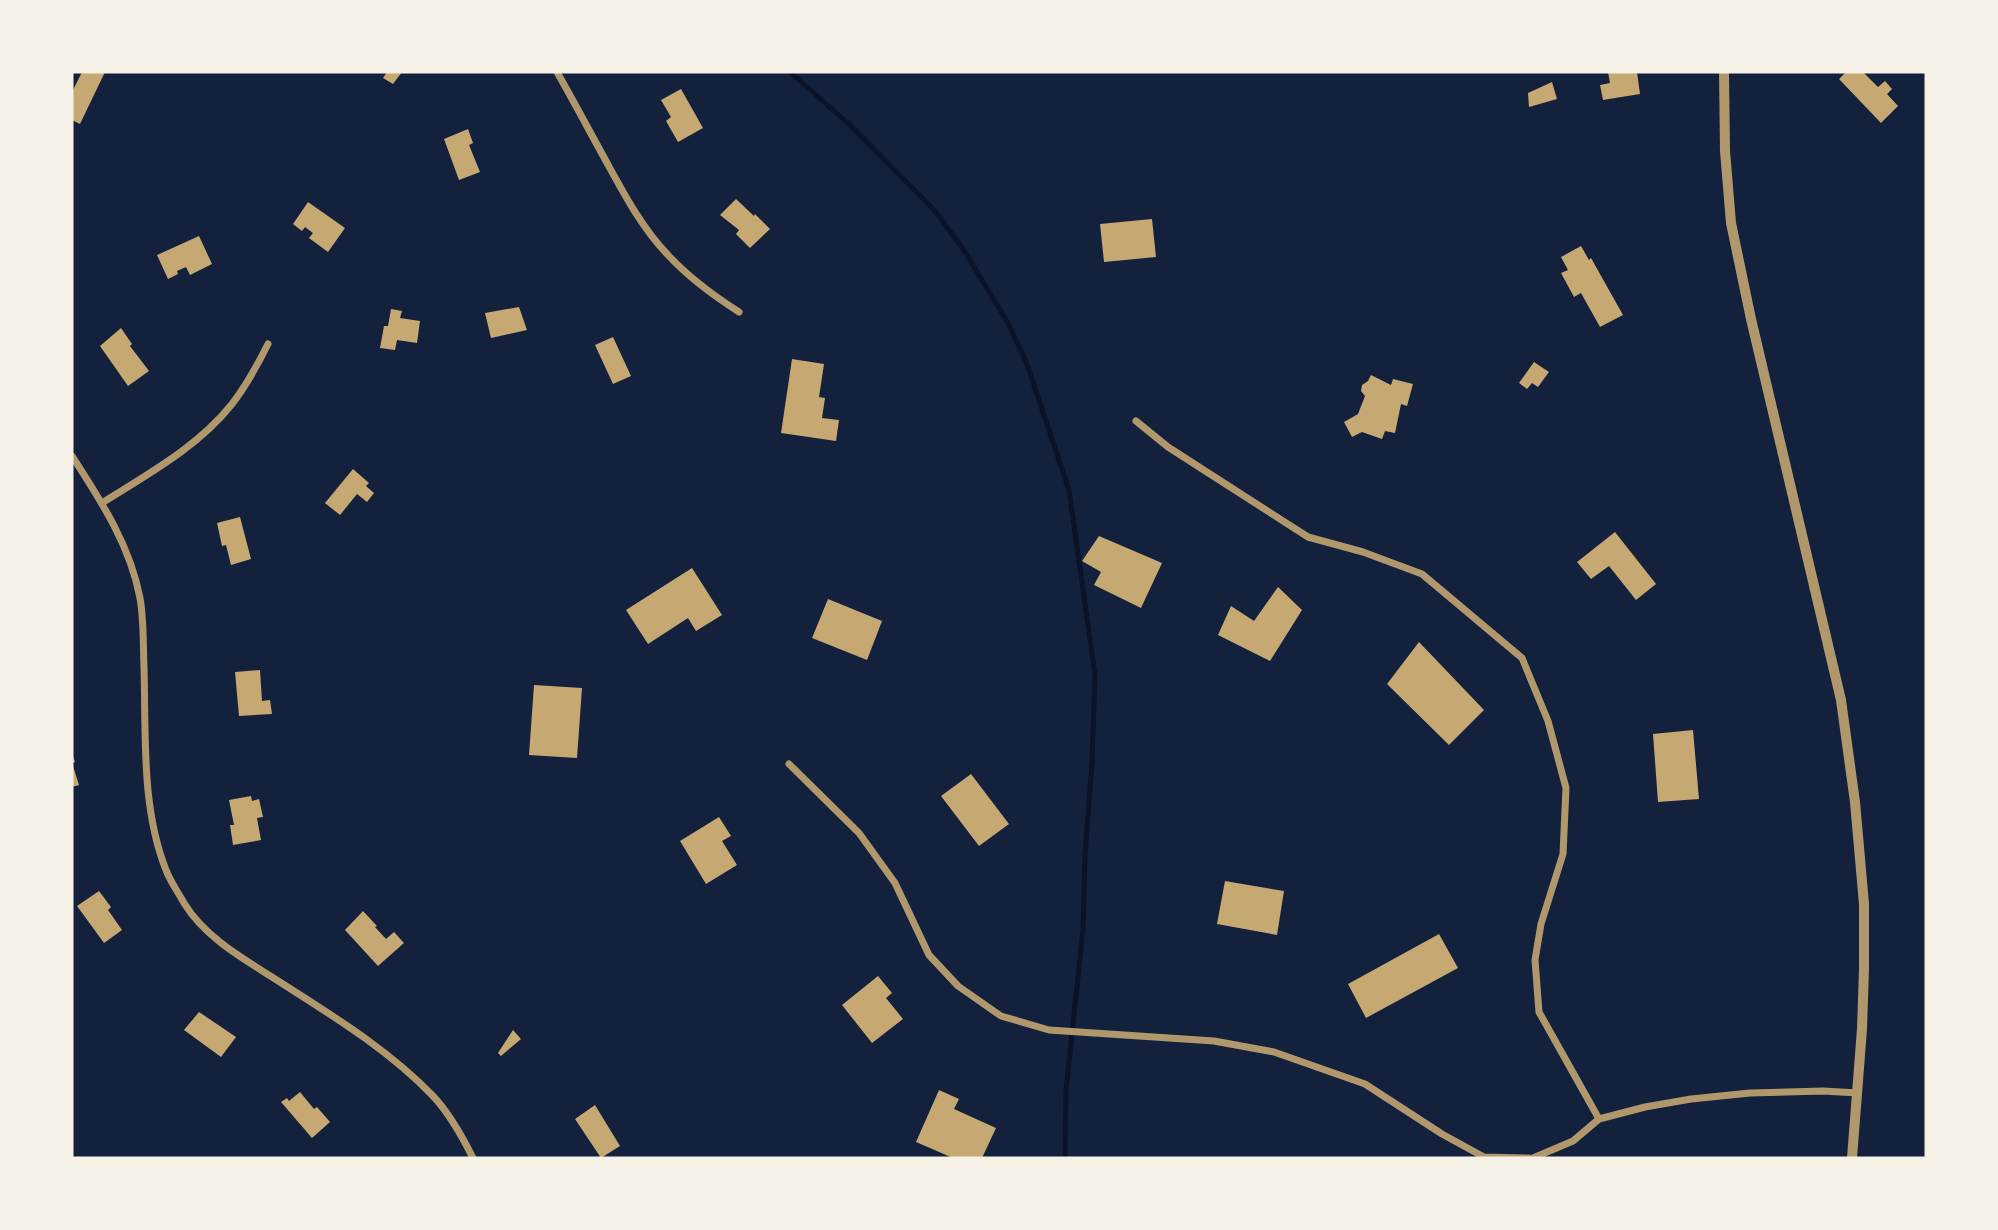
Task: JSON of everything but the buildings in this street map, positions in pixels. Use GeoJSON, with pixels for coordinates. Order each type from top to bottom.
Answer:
{"type":"FeatureCollection","features":[{"type":"Feature","properties":{"kind":"street"},"geometry":{"type":"LineString","coordinates":[[557,72],[627,200],[647,230],[689,276],[740,312]]}},
{"type":"Feature","properties":{"kind":"street"},"geometry":{"type":"LineString","coordinates":[[1724,72],[1724,151],[1731,223],[1841,700],[1855,802],[1864,904],[1863,1003],[1852,1158]]}},
{"type":"Feature","properties":{"kind":"street"},"geometry":{"type":"LineString","coordinates":[[102,503],[183,451],[215,424],[240,392],[268,344]]}},
{"type":"Feature","properties":{"kind":"street"},"geometry":{"type":"LineString","coordinates":[[1136,421],[1168,447],[1308,537],[1363,552],[1422,574],[1522,658],[1548,721],[1566,788],[1563,854],[1541,924],[1535,960],[1539,1012],[1599,1119]]}},
{"type":"Feature","properties":{"kind":"street"},"geometry":{"type":"LineString","coordinates":[[72,456],[126,548],[139,597],[143,626],[147,774],[154,833],[166,872],[186,906],[215,938],[235,954],[349,1027],[404,1068],[435,1098],[462,1135],[473,1158]]}},
{"type":"Feature","properties":{"kind":"street"},"geometry":{"type":"LineString","coordinates":[[789,764],[859,833],[895,883],[929,955],[958,986],[1001,1016],[1049,1030],[1214,1041],[1274,1052],[1365,1084],[1442,1134],[1484,1157],[1531,1158],[1573,1141],[1599,1119],[1657,1105],[1750,1093],[1858,1093]]}},
{"type":"Feature","properties":{"kind":"waterway"},"geometry":{"type":"LineString","coordinates":[[790,72],[850,125],[936,212],[965,252],[1008,323],[1027,364],[1069,490],[1095,675],[1083,930],[1066,1090],[1065,1158]]}}]}
